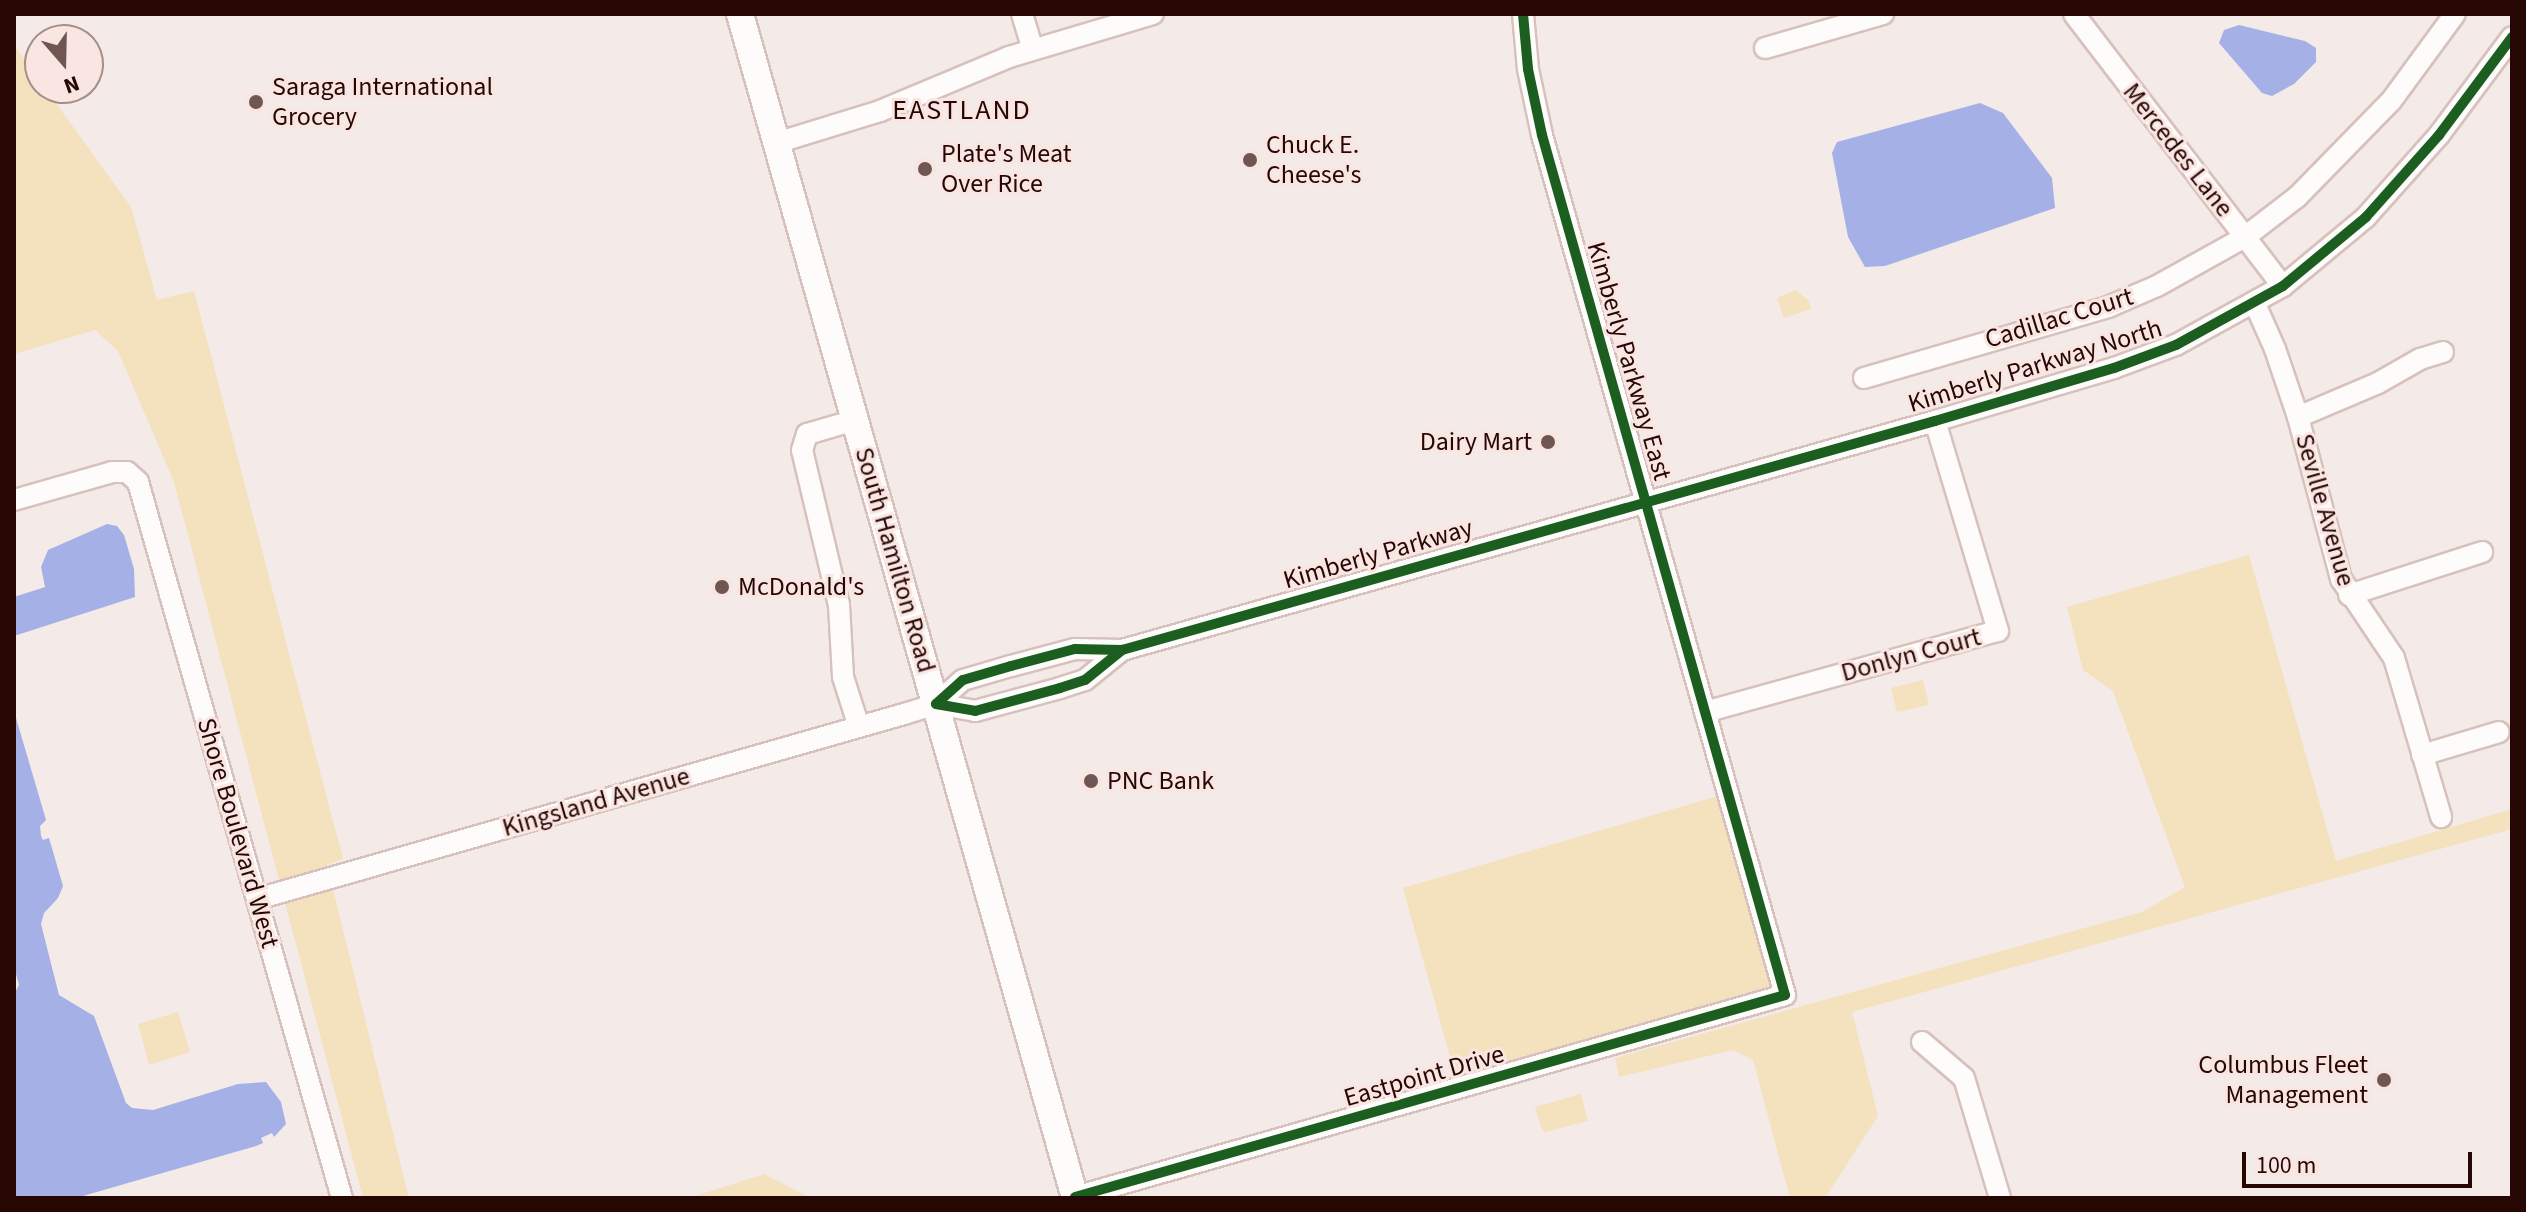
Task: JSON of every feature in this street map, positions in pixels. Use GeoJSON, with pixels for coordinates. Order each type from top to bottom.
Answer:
{"type":"FeatureCollection","features":[{"type":"Feature","properties":{"kind":"main road","name":"South Hamilton Road"},"geometry":{"type":"LineString","coordinates":[[740,14],[1075,1198]]}},
{"type":"Feature","properties":{"kind":"street"},"geometry":{"type":"LineString","coordinates":[[1022,14],[1033,49]]}},
{"type":"Feature","properties":{"kind":"street"},"geometry":{"type":"LineString","coordinates":[[776,143],[880,111],[1033,49],[1153,14]]}},
{"type":"Feature","properties":{"kind":"street","name":"Kimberly Parkway East"},"geometry":{"type":"LineString","coordinates":[[1523,14],[1540,126],[1785,995]]}},
{"type":"Feature","properties":{"kind":"street"},"geometry":{"type":"LineString","coordinates":[[1765,48],[1883,14]]}},
{"type":"Feature","properties":{"kind":"street","name":"Mercedes Lane"},"geometry":{"type":"LineString","coordinates":[[2074,14],[2283,286]]}},
{"type":"Feature","properties":{"kind":"street","name":"Cadillac Court"},"geometry":{"type":"LineString","coordinates":[[1864,378],[2108,307],[2157,286],[2245,237],[2297,197],[2391,101],[2455,14]]}},
{"type":"Feature","properties":{"kind":"street","name":"Kimberly Parkway North"},"geometry":{"type":"LineString","coordinates":[[1647,503],[2114,368],[2176,345],[2255,304],[2283,286],[2366,217],[2439,135],[2512,37]]}},
{"type":"Feature","properties":{"kind":"street","name":"Seville Avenue"},"geometry":{"type":"LineString","coordinates":[[2255,304],[2275,349],[2298,417],[2335,560],[2349,595],[2394,658],[2441,817]]}},
{"type":"Feature","properties":{"kind":"street"},"geometry":{"type":"LineString","coordinates":[[2298,417],[2378,383],[2420,359],[2443,352]]}},
{"type":"Feature","properties":{"kind":"street"},"geometry":{"type":"LineString","coordinates":[[855,420],[807,434],[802,450],[839,605],[843,677],[859,727]]}},
{"type":"Feature","properties":{"kind":"street","name":"Donlyn Court"},"geometry":{"type":"LineString","coordinates":[[1705,712],[1998,631],[1935,421]]}},
{"type":"Feature","properties":{"kind":"street","name":"Shore Boulevard West"},"geometry":{"type":"LineString","coordinates":[[14,500],[112,472],[127,472],[138,482],[342,1198]]}},
{"type":"Feature","properties":{"kind":"street","name":"Kimberly Parkway"},"geometry":{"type":"LineString","coordinates":[[936,704],[963,680],[987,673],[1075,649],[1122,650],[1647,503]]}},
{"type":"Feature","properties":{"kind":"street"},"geometry":{"type":"LineString","coordinates":[[2349,595],[2482,552]]}},
{"type":"Feature","properties":{"kind":"street","name":"Kimberly Parkway"},"geometry":{"type":"LineString","coordinates":[[936,704],[975,711],[1060,688],[1085,680],[1122,650]]}},
{"type":"Feature","properties":{"kind":"street","name":"Kingsland Avenue"},"geometry":{"type":"LineString","coordinates":[[257,899],[936,704]]}},
{"type":"Feature","properties":{"kind":"street"},"geometry":{"type":"LineString","coordinates":[[2422,755],[2499,732]]}},
{"type":"Feature","properties":{"kind":"street","name":"Eastpoint Drive"},"geometry":{"type":"LineString","coordinates":[[1075,1198],[1785,995]]}},
{"type":"Feature","properties":{"kind":"street"},"geometry":{"type":"LineString","coordinates":[[1922,1042],[1964,1078],[2000,1198]]}},
{"type":"Feature","properties":{"kind":"shaded area"},"geometry":{"type":"Polygon","coordinates":[[[14,45],[24,59],[24,104],[57,104],[131,207],[157,300],[194,291],[343,859],[327,865],[409,1198],[363,1198],[174,482],[118,351],[95,330],[14,354],[14,45]]]}},
{"type":"Feature","properties":{"kind":"shaded area"},"geometry":{"type":"Polygon","coordinates":[[[1796,290],[1809,301],[1811,309],[1784,318],[1777,298],[1796,290]]]}},
{"type":"Feature","properties":{"kind":"shaded area"},"geometry":{"type":"Polygon","coordinates":[[[2249,555],[2336,861],[2512,809],[2512,829],[1852,1012],[1878,1116],[1825,1198],[1790,1198],[1753,1060],[1733,1050],[1619,1077],[1615,1058],[2142,912],[2185,887],[2113,691],[2083,670],[2067,607],[2249,555]]]}},
{"type":"Feature","properties":{"kind":"shaded area"},"geometry":{"type":"Polygon","coordinates":[[[1923,680],[1929,705],[1897,712],[1891,688],[1923,680]]]}},
{"type":"Feature","properties":{"kind":"shaded area"},"geometry":{"type":"Polygon","coordinates":[[[1718,796],[1772,991],[1456,1078],[1403,888],[1718,796]]]}},
{"type":"Feature","properties":{"kind":"shaded area"},"geometry":{"type":"Polygon","coordinates":[[[178,1012],[190,1052],[149,1065],[138,1024],[178,1012]]]}},
{"type":"Feature","properties":{"kind":"shaded area"},"geometry":{"type":"Polygon","coordinates":[[[1581,1094],[1588,1121],[1545,1132],[1542,1130],[1535,1107],[1581,1094]]]}},
{"type":"Feature","properties":{"kind":"shaded area"},"geometry":{"type":"Polygon","coordinates":[[[764,1174],[811,1198],[689,1198],[764,1174]]]}},
{"type":"Feature","properties":{"kind":"water"},"geometry":{"type":"Polygon","coordinates":[[[2239,25],[2305,41],[2316,48],[2316,62],[2294,84],[2272,96],[2262,93],[2219,43],[2224,30],[2239,25]]]}},
{"type":"Feature","properties":{"kind":"water"},"geometry":{"type":"Polygon","coordinates":[[[1980,103],[2003,113],[2052,178],[2055,208],[1885,266],[1865,267],[1848,237],[1832,153],[1837,142],[1980,103]]]}},
{"type":"Feature","properties":{"kind":"water"},"geometry":{"type":"Polygon","coordinates":[[[107,524],[117,526],[124,535],[134,569],[135,597],[14,636],[14,597],[45,587],[41,567],[48,550],[107,524]]]}},
{"type":"Feature","properties":{"kind":"water"},"geometry":{"type":"Polygon","coordinates":[[[14,711],[46,820],[40,826],[41,836],[43,840],[49,838],[63,886],[58,898],[44,913],[41,924],[59,995],[94,1016],[126,1103],[132,1108],[153,1110],[238,1084],[266,1082],[281,1102],[286,1124],[274,1137],[272,1133],[261,1138],[263,1143],[256,1146],[76,1198],[14,1198],[14,994],[19,985],[14,967],[14,711]]]}},
{"type":"Feature","properties":{"kind":"cycle path"},"geometry":{"type":"LineString","coordinates":[[1075,1197],[1785,995],[1542,135],[1528,69],[1523,14]]}},
{"type":"Feature","properties":{"kind":"cycle path"},"geometry":{"type":"LineString","coordinates":[[936,704],[963,680],[1011,666],[1075,649],[1122,650],[1935,421],[2114,368],[2176,345],[2283,286],[2366,217],[2439,135],[2512,37]]}},
{"type":"Feature","properties":{"kind":"cycle path"},"geometry":{"type":"LineString","coordinates":[[936,704],[975,711],[1060,688],[1085,680],[1122,650]]}},
{"type":"Feature","properties":{"kind":"place","name":"Saraga International Grocery"},"geometry":{"type":"Point","coordinates":[256,102]}},
{"type":"Feature","properties":{"kind":"place","name":"Chuck E. Cheese's"},"geometry":{"type":"Point","coordinates":[1250,160]}},
{"type":"Feature","properties":{"kind":"place","name":"Plate's Meat Over Rice"},"geometry":{"type":"Point","coordinates":[925,169]}},
{"type":"Feature","properties":{"kind":"place","name":"Dairy Mart"},"geometry":{"type":"Point","coordinates":[1548,442]}},
{"type":"Feature","properties":{"kind":"place","name":"McDonald's"},"geometry":{"type":"Point","coordinates":[722,587]}},
{"type":"Feature","properties":{"kind":"place","name":"PNC Bank"},"geometry":{"type":"Point","coordinates":[1091,781]}},
{"type":"Feature","properties":{"kind":"place","name":"Columbus Fleet Management"},"geometry":{"type":"Point","coordinates":[2384,1080]}},
{"type":"Feature","properties":{"kind":"district","name":"EASTLAND"},"geometry":{"type":"Point","coordinates":[962,110]}}]}
